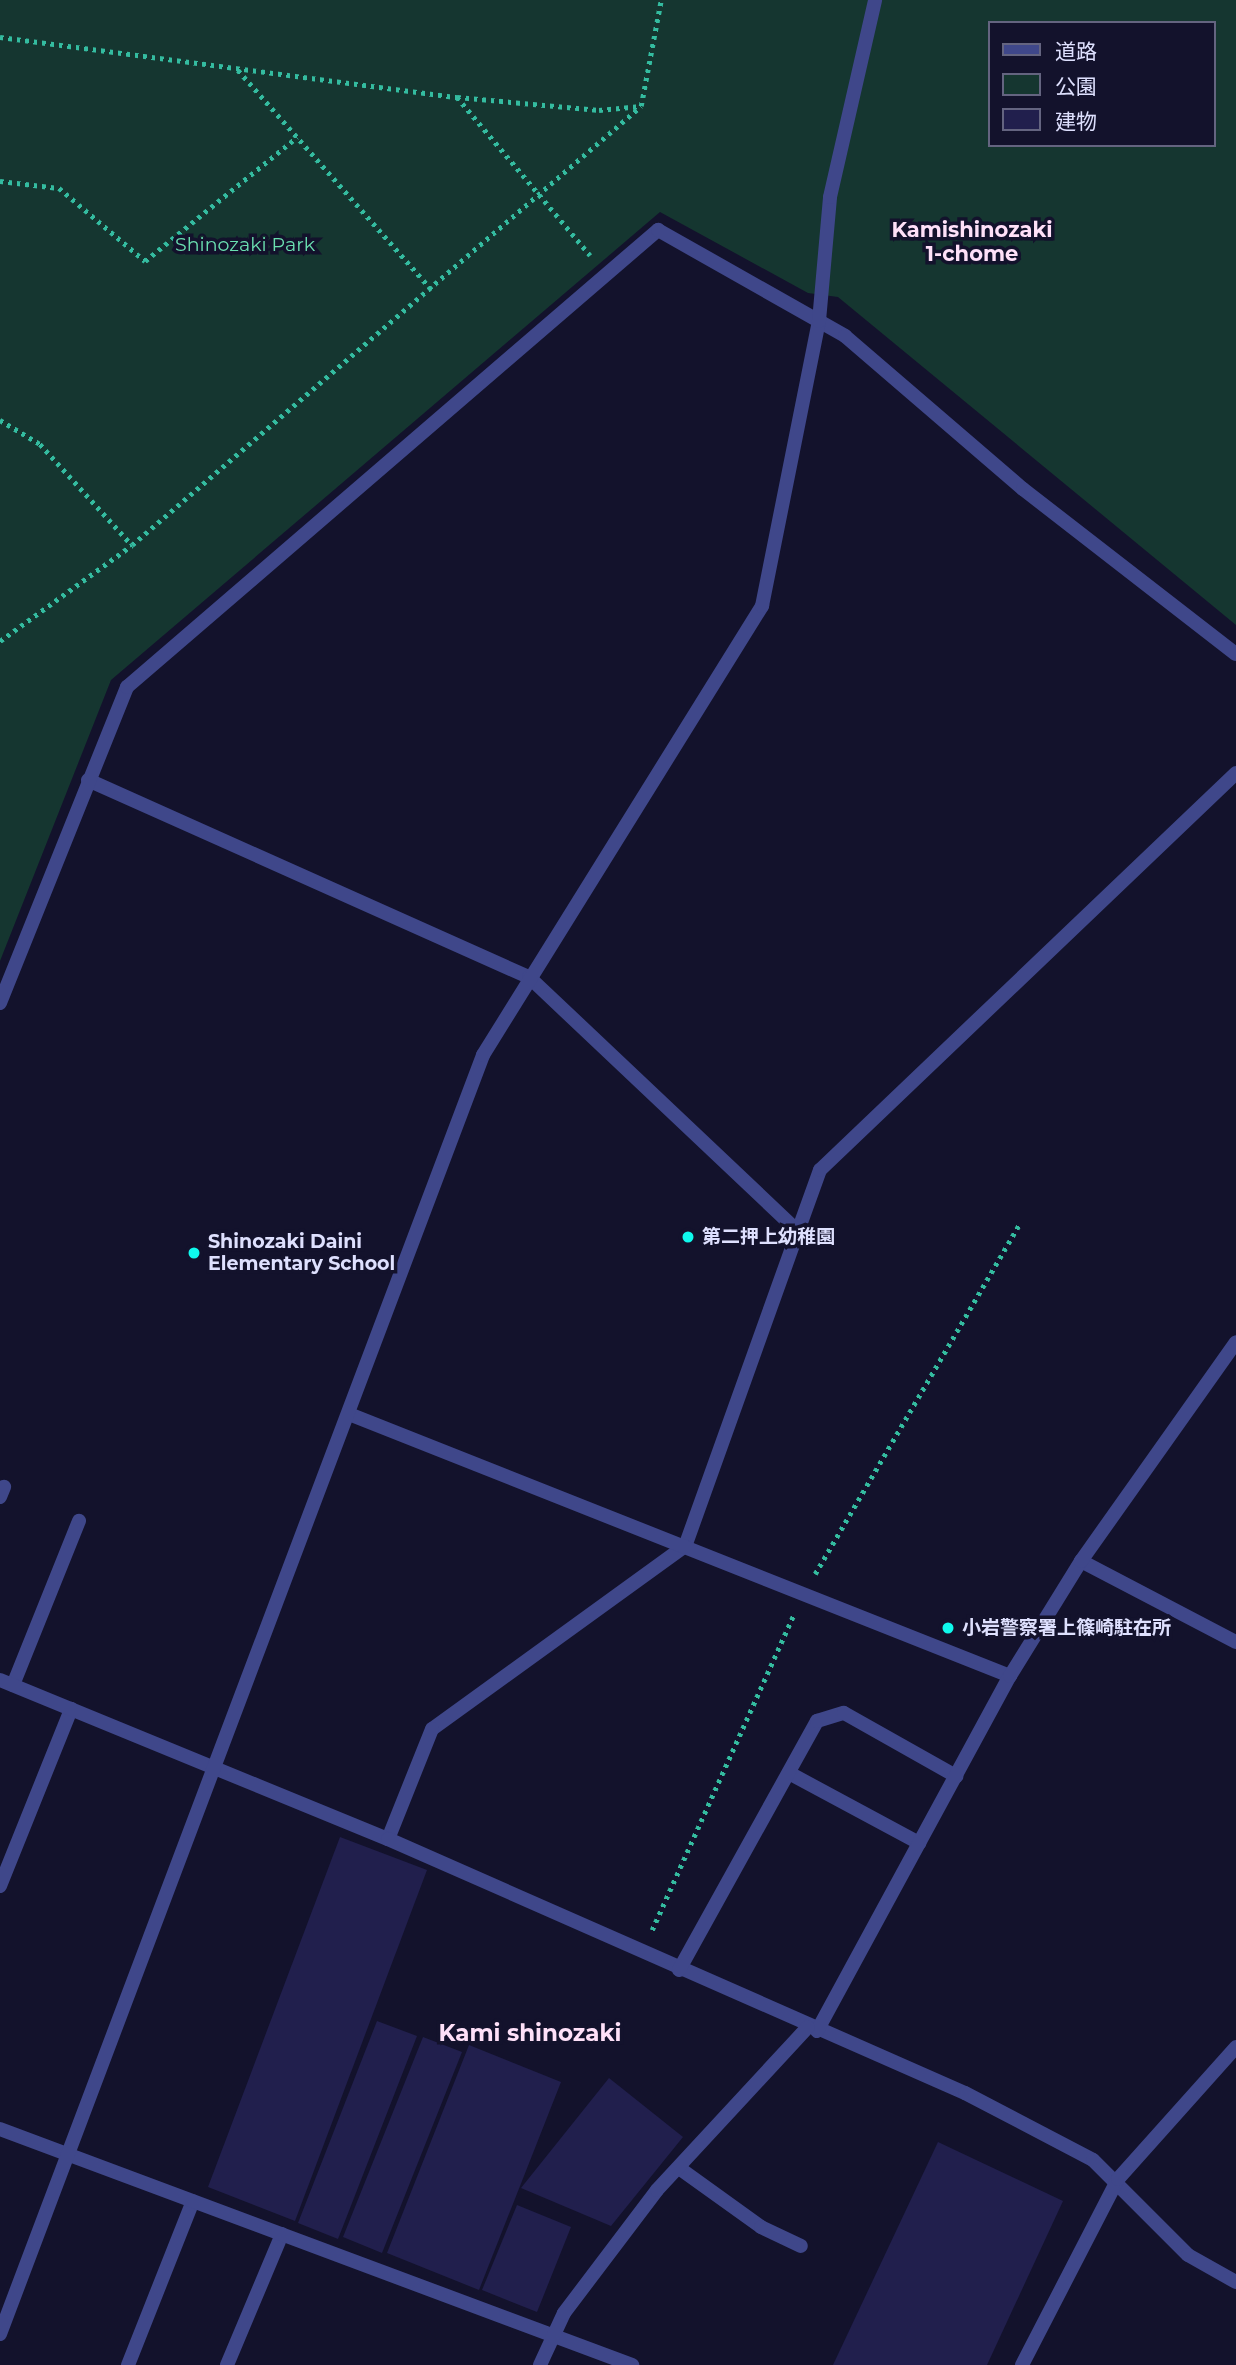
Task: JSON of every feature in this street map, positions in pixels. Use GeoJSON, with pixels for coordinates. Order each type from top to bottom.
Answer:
{"type":"FeatureCollection","features":[{"type":"Feature","properties":{"kind":"street"},"geometry":{"type":"LineString","coordinates":[[0,2334],[212,1764],[349,1413],[483,1055],[762,606],[819,321],[830,197],[875,0]]}},
{"type":"Feature","properties":{"kind":"street"},"geometry":{"type":"LineString","coordinates":[[0,1003],[127,687],[658,230],[845,336],[1023,489],[1236,654]]}},
{"type":"Feature","properties":{"kind":"street"},"geometry":{"type":"LineString","coordinates":[[388,1839],[432,1729],[685,1546],[820,1170],[1236,773]]}},
{"type":"Feature","properties":{"kind":"street"},"geometry":{"type":"LineString","coordinates":[[88,779],[529,977],[798,1231]]}},
{"type":"Feature","properties":{"kind":"street"},"geometry":{"type":"LineString","coordinates":[[540,2365],[553,2334],[679,2168],[812,2029],[919,1843],[1010,1676],[1080,1561],[1236,1342]]}},
{"type":"Feature","properties":{"kind":"street"},"geometry":{"type":"LineString","coordinates":[[349,1413],[1010,1676]]}},
{"type":"Feature","properties":{"kind":"street"},"geometry":{"type":"LineString","coordinates":[[79,1521],[6,1683],[212,1764],[388,1839],[812,2029],[965,2094],[1118,2179],[1188,2255],[1236,2282]]}},
{"type":"Feature","properties":{"kind":"street"},"geometry":{"type":"LineString","coordinates":[[1080,1561],[1236,1642]]}},
{"type":"Feature","properties":{"kind":"street"},"geometry":{"type":"LineString","coordinates":[[0,1886],[71,1709]]}},
{"type":"Feature","properties":{"kind":"street"},"geometry":{"type":"LineString","coordinates":[[679,1970],[817,1721],[844,1713],[956,1776]]}},
{"type":"Feature","properties":{"kind":"street"},"geometry":{"type":"LineString","coordinates":[[789,1773],[919,1843]]}},
{"type":"Feature","properties":{"kind":"street"},"geometry":{"type":"LineString","coordinates":[[1022,2365],[1118,2179],[1236,2048]]}},
{"type":"Feature","properties":{"kind":"street"},"geometry":{"type":"LineString","coordinates":[[0,2129],[632,2365]]}},
{"type":"Feature","properties":{"kind":"street"},"geometry":{"type":"LineString","coordinates":[[679,2168],[761,2227],[801,2246]]}},
{"type":"Feature","properties":{"kind":"street"},"geometry":{"type":"LineString","coordinates":[[128,2365],[193,2201]]}},
{"type":"Feature","properties":{"kind":"street"},"geometry":{"type":"LineString","coordinates":[[227,2365],[282,2234]]}},
{"type":"Feature","properties":{"kind":"path"},"geometry":{"type":"LineString","coordinates":[[0,641],[132,545],[543,195],[641,106],[661,0]]}},
{"type":"Feature","properties":{"kind":"path"},"geometry":{"type":"LineString","coordinates":[[0,37],[457,97],[599,110],[641,106]]}},
{"type":"Feature","properties":{"kind":"path"},"geometry":{"type":"LineString","coordinates":[[237,69],[432,290]]}},
{"type":"Feature","properties":{"kind":"path"},"geometry":{"type":"LineString","coordinates":[[457,97],[543,195],[604,274]]}},
{"type":"Feature","properties":{"kind":"path"},"geometry":{"type":"LineString","coordinates":[[0,181],[58,188],[145,261],[297,137]]}},
{"type":"Feature","properties":{"kind":"path"},"geometry":{"type":"LineString","coordinates":[[0,420],[40,444],[132,545]]}},
{"type":"Feature","properties":{"kind":"green space","name":"Shinozaki Park"},"geometry":{"type":"Polygon","coordinates":[[[0,0],[1236,0],[1236,625],[838,297],[808,293],[660,212],[111,680],[0,961],[0,0]]]}},
{"type":"Feature","properties":{"kind":"building"},"geometry":{"type":"Polygon","coordinates":[[[340,1837],[427,1870],[295,2221],[208,2187],[340,1837]]]}},
{"type":"Feature","properties":{"kind":"building"},"geometry":{"type":"Polygon","coordinates":[[[377,2021],[417,2036],[338,2239],[298,2223],[377,2021]]]}},
{"type":"Feature","properties":{"kind":"building"},"geometry":{"type":"Polygon","coordinates":[[[423,2037],[462,2052],[382,2253],[343,2237],[423,2037]]]}},
{"type":"Feature","properties":{"kind":"building"},"geometry":{"type":"Polygon","coordinates":[[[469,2045],[561,2082],[479,2290],[387,2253],[469,2045]]]}},
{"type":"Feature","properties":{"kind":"building"},"geometry":{"type":"Polygon","coordinates":[[[609,2078],[683,2137],[611,2226],[521,2188],[609,2078]]]}},
{"type":"Feature","properties":{"kind":"building"},"geometry":{"type":"Polygon","coordinates":[[[938,2142],[1063,2201],[987,2365],[833,2365],[938,2142]]]}},
{"type":"Feature","properties":{"kind":"building"},"geometry":{"type":"Polygon","coordinates":[[[517,2205],[571,2227],[537,2312],[482,2290],[517,2205]]]}},
{"type":"Feature","properties":{"kind":"place","name":"第二押上幼稚園"},"geometry":{"type":"Point","coordinates":[688,1237]}},
{"type":"Feature","properties":{"kind":"place","name":"Shinozaki Daini Elementary School"},"geometry":{"type":"Point","coordinates":[194,1253]}},
{"type":"Feature","properties":{"kind":"place","name":"小岩警察署上篠崎駐在所"},"geometry":{"type":"Point","coordinates":[948,1628]}},
{"type":"Feature","properties":{"kind":"district","name":"Kamishinozaki 1-chome"},"geometry":{"type":"Point","coordinates":[972,242]}},
{"type":"Feature","properties":{"kind":"district","name":"Kami shinozaki"},"geometry":{"type":"Point","coordinates":[530,2033]}}]}
